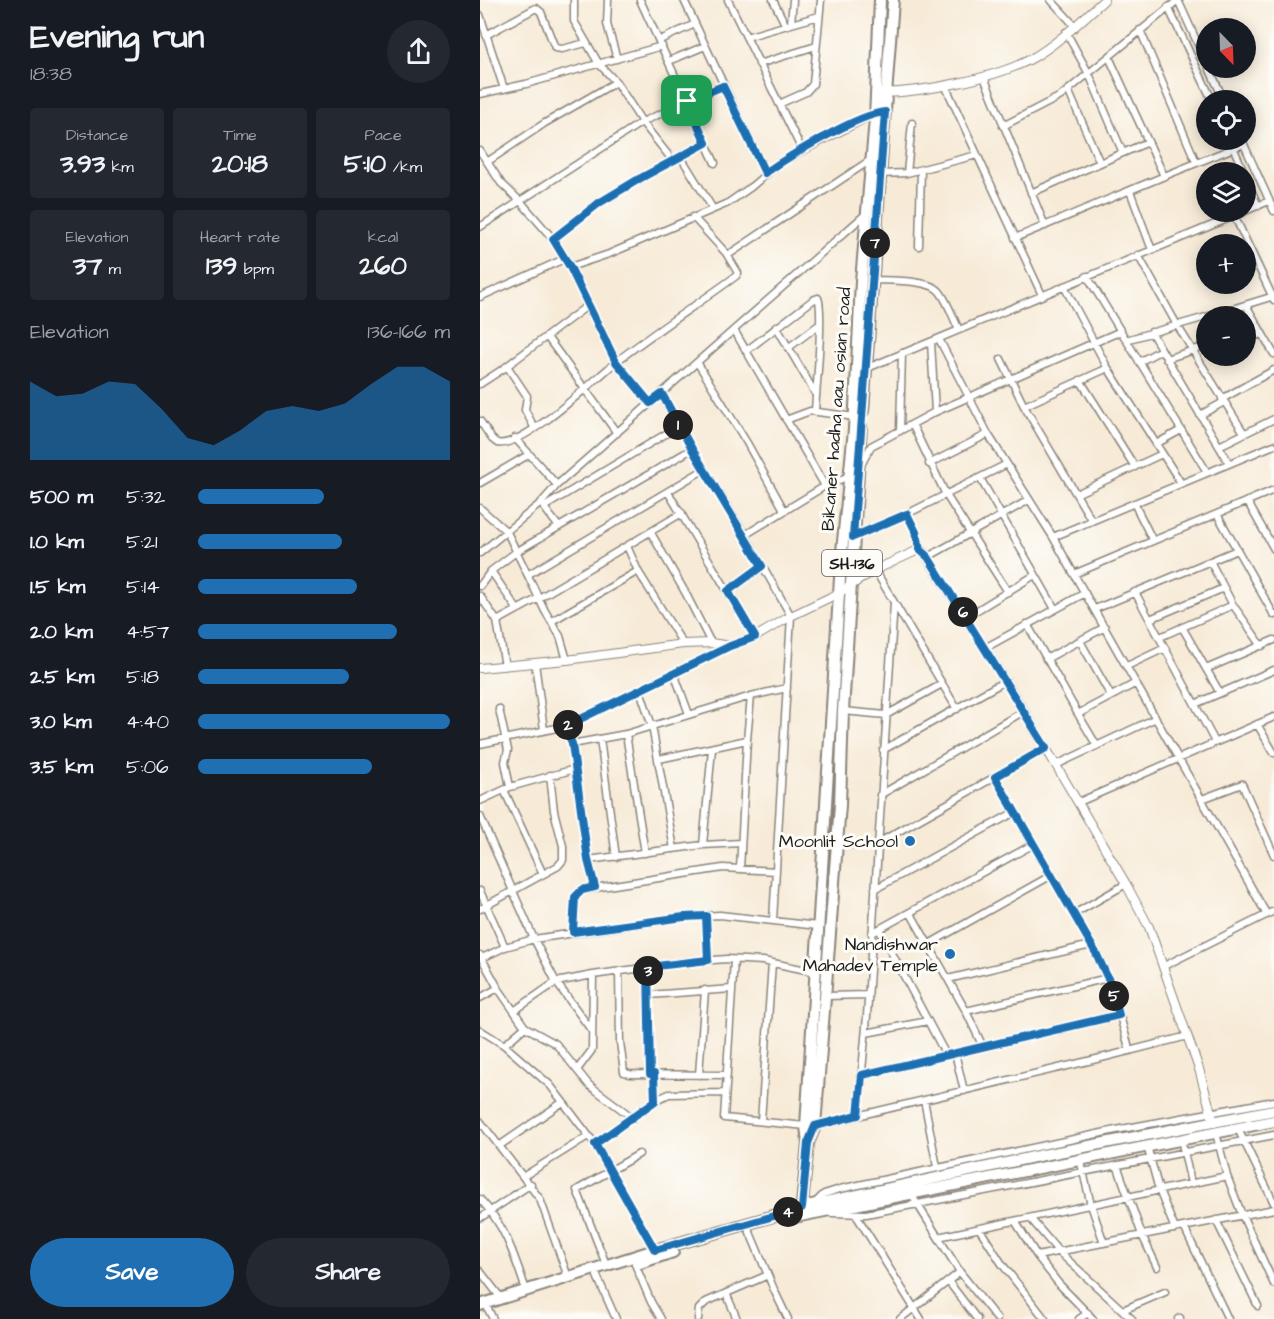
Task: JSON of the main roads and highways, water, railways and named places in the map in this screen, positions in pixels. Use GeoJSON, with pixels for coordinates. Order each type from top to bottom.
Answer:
{"type":"FeatureCollection","features":[{"type":"Feature","properties":{"kind":"main road","name":"Bikaner hadha aau osian road"},"geometry":{"type":"LineString","coordinates":[[880,0],[882,93]]}},
{"type":"Feature","properties":{"kind":"main road","name":"Bikaner hadha aau osian road"},"geometry":{"type":"LineString","coordinates":[[810,1126],[818,926],[839,593],[854,474],[872,280],[872,159],[893,0]]}},
{"type":"Feature","properties":{"kind":"main road"},"geometry":{"type":"LineString","coordinates":[[879,34],[890,34]]}},
{"type":"Feature","properties":{"kind":"main road","name":"Bikaner hadha aau osian road"},"geometry":{"type":"LineString","coordinates":[[805,1209],[808,1143],[826,996],[836,843],[851,585],[855,417],[862,370],[861,281],[880,174],[880,112]]}},
{"type":"Feature","properties":{"kind":"main road"},"geometry":{"type":"LineString","coordinates":[[485,1311],[501,1298],[526,1290],[655,1250],[805,1209],[1038,1156],[1274,1110]]}},
{"type":"Feature","properties":{"kind":"main road"},"geometry":{"type":"LineString","coordinates":[[485,1311],[748,1230],[805,1209],[911,1194],[1181,1139],[1214,1123],[1238,1129],[1274,1121]]}},
{"type":"Feature","properties":{"kind":"place","name":"Moonlit School"},"geometry":{"type":"Point","coordinates":[910,841]}},
{"type":"Feature","properties":{"kind":"place","name":"Nandishwar Mahadev Temple"},"geometry":{"type":"Point","coordinates":[950,954]}}]}
